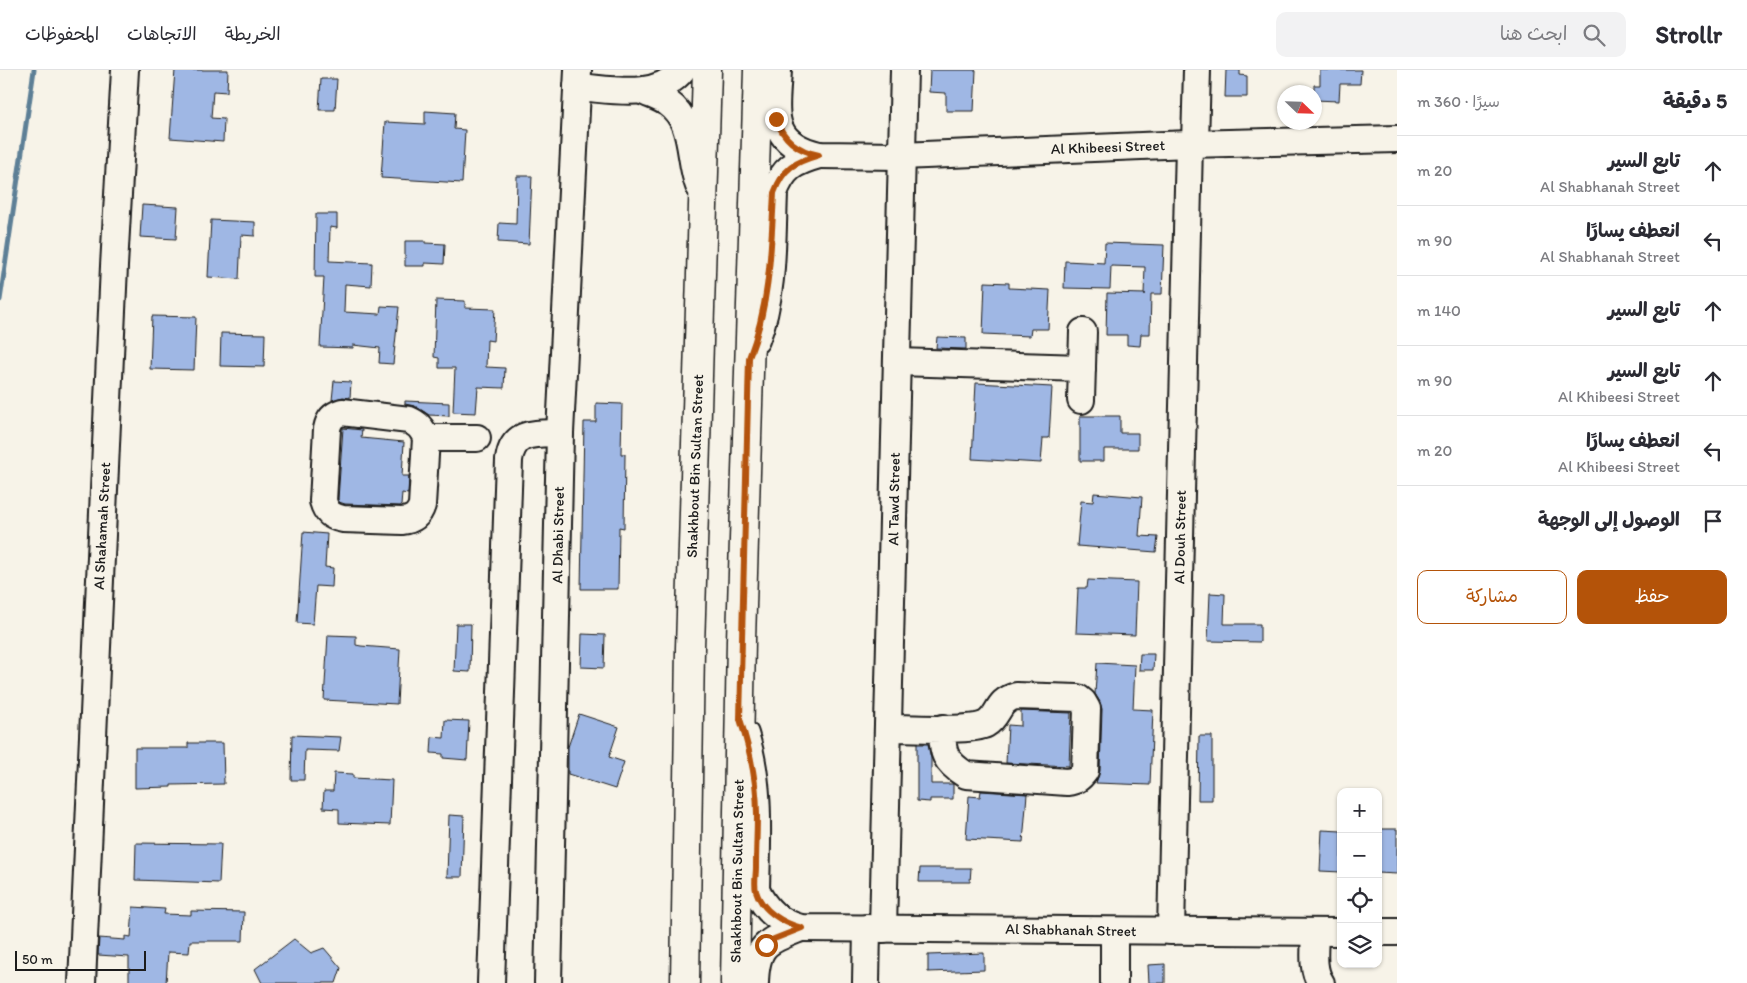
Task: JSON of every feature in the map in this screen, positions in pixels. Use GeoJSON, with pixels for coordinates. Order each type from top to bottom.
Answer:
{"type":"FeatureCollection","features":[{"type":"Feature","properties":{"kind":"main road","name":"Shakhbout Bin Sultan Street"},"geometry":{"type":"LineString","coordinates":[[685,983],[690,648],[707,70]]}},
{"type":"Feature","properties":{"kind":"main road","name":"Shakhbout Bin Sultan Street"},"geometry":{"type":"LineString","coordinates":[[735,983],[749,358],[758,70]]}},
{"type":"Feature","properties":{"kind":"street","name":"Al Shahamah Street"},"geometry":{"type":"LineString","coordinates":[[82,983],[114,266],[125,70]]}},
{"type":"Feature","properties":{"kind":"street","name":"Al Dhabi Street"},"geometry":{"type":"LineString","coordinates":[[643,91],[668,83],[682,70]]}},
{"type":"Feature","properties":{"kind":"street","name":"Al Khibeesi Street"},"geometry":{"type":"LineString","coordinates":[[778,70],[776,119],[779,129],[796,147],[819,155],[902,156],[1192,144],[1397,139]]}},
{"type":"Feature","properties":{"kind":"street","name":"Al Tawd Street"},"geometry":{"type":"LineString","coordinates":[[866,983],[875,929],[888,728],[904,70]]}},
{"type":"Feature","properties":{"kind":"street","name":"Al Douh Street"},"geometry":{"type":"LineString","coordinates":[[1171,931],[1192,144],[1197,70]]}},
{"type":"Feature","properties":{"kind":"street","name":"Al Dhabi Street"},"geometry":{"type":"LineString","coordinates":[[548,983],[560,434],[577,78],[643,91],[668,103],[677,111],[689,132],[692,163],[702,196]]}},
{"type":"Feature","properties":{"kind":"street","name":"Al Khibeesi Street"},"geometry":{"type":"LineString","coordinates":[[749,358],[758,336],[767,291],[774,193],[778,181],[795,163],[819,155]]}},
{"type":"Feature","properties":{"kind":"street"},"geometry":{"type":"LineString","coordinates":[[1081,400],[1083,332]]}},
{"type":"Feature","properties":{"kind":"street"},"geometry":{"type":"LineString","coordinates":[[898,362],[1082,368]]}},
{"type":"Feature","properties":{"kind":"street"},"geometry":{"type":"LineString","coordinates":[[342,412],[409,420],[416,423],[426,438],[422,505],[416,517],[402,521],[335,518],[329,514],[323,501],[328,421],[334,415],[342,412]]}},
{"type":"Feature","properties":{"kind":"street"},"geometry":{"type":"LineString","coordinates":[[426,438],[521,438],[531,434],[560,434]]}},
{"type":"Feature","properties":{"kind":"street"},"geometry":{"type":"LineString","coordinates":[[491,983],[509,460],[512,447],[521,438]]}},
{"type":"Feature","properties":{"kind":"street"},"geometry":{"type":"LineString","coordinates":[[888,728],[943,728],[972,728],[985,725],[994,716],[1000,705],[1016,696],[1078,698],[1087,709],[1085,771],[1075,781],[1067,782],[966,775],[954,768],[946,757],[942,744],[943,728]]}},
{"type":"Feature","properties":{"kind":"street","name":"Al Shabhanah Street"},"geometry":{"type":"LineString","coordinates":[[740,719],[748,743],[755,788],[757,811],[756,890],[769,911],[789,925],[802,928],[875,929],[1337,932]]}},
{"type":"Feature","properties":{"kind":"street","name":"Al Shabhanah Street"},"geometry":{"type":"LineString","coordinates":[[755,983],[756,965],[759,955],[766,945],[774,939],[802,928]]}},
{"type":"Feature","properties":{"kind":"street"},"geometry":{"type":"LineString","coordinates":[[1114,931],[1114,983]]}},
{"type":"Feature","properties":{"kind":"street"},"geometry":{"type":"LineString","coordinates":[[1314,976],[1315,932]]}},
{"type":"Feature","properties":{"kind":"street"},"geometry":{"type":"LineString","coordinates":[[1382,932],[1397,932]]}},
{"type":"Feature","properties":{"kind":"building"},"geometry":{"type":"Polygon","coordinates":[[[175,70],[228,70],[227,92],[213,91],[211,118],[224,119],[223,142],[170,138],[175,70]]]}},
{"type":"Feature","properties":{"kind":"building"},"geometry":{"type":"Polygon","coordinates":[[[930,70],[976,70],[974,111],[946,111],[946,93],[929,92],[930,70]]]}},
{"type":"Feature","properties":{"kind":"building"},"geometry":{"type":"Polygon","coordinates":[[[1226,70],[1240,70],[1240,75],[1247,76],[1247,97],[1225,97],[1226,70]]]}},
{"type":"Feature","properties":{"kind":"building"},"geometry":{"type":"Polygon","coordinates":[[[1320,70],[1361,70],[1360,84],[1340,84],[1339,101],[1322,100],[1322,85],[1320,85],[1320,70]]]}},
{"type":"Feature","properties":{"kind":"building"},"geometry":{"type":"Polygon","coordinates":[[[321,79],[337,79],[335,110],[319,110],[321,79]]]}},
{"type":"Feature","properties":{"kind":"building"},"geometry":{"type":"Polygon","coordinates":[[[425,111],[455,113],[454,129],[465,130],[462,183],[381,178],[385,122],[425,124],[425,111]]]}},
{"type":"Feature","properties":{"kind":"building"},"geometry":{"type":"Polygon","coordinates":[[[517,176],[532,176],[529,244],[498,242],[499,223],[516,224],[517,176]]]}},
{"type":"Feature","properties":{"kind":"building"},"geometry":{"type":"Polygon","coordinates":[[[142,205],[178,207],[176,239],[140,237],[142,205]]]}},
{"type":"Feature","properties":{"kind":"building"},"geometry":{"type":"Polygon","coordinates":[[[316,214],[337,214],[337,228],[330,227],[329,261],[372,263],[371,286],[345,284],[344,312],[380,314],[381,306],[399,307],[393,364],[379,363],[380,348],[353,345],[353,348],[320,347],[324,277],[315,277],[316,214]]]}},
{"type":"Feature","properties":{"kind":"building"},"geometry":{"type":"Polygon","coordinates":[[[211,220],[255,222],[255,236],[241,235],[239,279],[208,277],[211,220]]]}},
{"type":"Feature","properties":{"kind":"building"},"geometry":{"type":"Polygon","coordinates":[[[405,241],[445,244],[444,264],[425,263],[425,266],[405,266],[405,241]]]}},
{"type":"Feature","properties":{"kind":"building"},"geometry":{"type":"Polygon","coordinates":[[[1105,243],[1164,245],[1162,294],[1151,294],[1150,334],[1141,334],[1140,346],[1127,345],[1127,335],[1106,335],[1107,293],[1144,294],[1145,267],[1111,266],[1110,289],[1064,288],[1065,261],[1104,263],[1105,243]]]}},
{"type":"Feature","properties":{"kind":"building"},"geometry":{"type":"Polygon","coordinates":[[[985,282],[1009,283],[1009,288],[1050,290],[1048,329],[1031,329],[1030,336],[983,334],[985,282]]]}},
{"type":"Feature","properties":{"kind":"building"},"geometry":{"type":"Polygon","coordinates":[[[436,300],[465,301],[465,308],[495,309],[493,341],[487,340],[486,367],[505,368],[504,388],[478,387],[476,413],[453,412],[455,368],[439,368],[439,358],[434,357],[436,300]]]}},
{"type":"Feature","properties":{"kind":"building"},"geometry":{"type":"Polygon","coordinates":[[[152,316],[196,317],[194,370],[150,369],[152,316]]]}},
{"type":"Feature","properties":{"kind":"building"},"geometry":{"type":"Polygon","coordinates":[[[221,333],[265,334],[264,367],[220,366],[221,333]]]}},
{"type":"Feature","properties":{"kind":"building"},"geometry":{"type":"Polygon","coordinates":[[[937,337],[966,338],[966,349],[936,348],[937,337]]]}},
{"type":"Feature","properties":{"kind":"building"},"geometry":{"type":"Polygon","coordinates":[[[334,381],[351,382],[350,398],[343,397],[332,400],[334,381]]]}},
{"type":"Feature","properties":{"kind":"building"},"geometry":{"type":"Polygon","coordinates":[[[976,383],[1052,387],[1049,438],[1043,438],[1041,463],[972,459],[976,383]]]}},
{"type":"Feature","properties":{"kind":"building"},"geometry":{"type":"Polygon","coordinates":[[[405,401],[449,403],[449,416],[429,415],[415,406],[405,404],[405,401]]]}},
{"type":"Feature","properties":{"kind":"building"},"geometry":{"type":"Polygon","coordinates":[[[596,403],[622,404],[621,454],[625,454],[624,528],[619,527],[618,589],[581,589],[584,422],[596,422],[596,403]]]}},
{"type":"Feature","properties":{"kind":"building"},"geometry":{"type":"Polygon","coordinates":[[[1080,416],[1120,416],[1120,433],[1138,433],[1138,449],[1104,449],[1104,461],[1080,461],[1080,416]]]}},
{"type":"Feature","properties":{"kind":"building"},"geometry":{"type":"Polygon","coordinates":[[[343,428],[362,430],[361,438],[404,442],[402,476],[409,476],[408,494],[402,493],[401,506],[345,504],[339,502],[343,428]]]}},
{"type":"Feature","properties":{"kind":"building"},"geometry":{"type":"Polygon","coordinates":[[[1094,493],[1142,497],[1139,536],[1158,537],[1156,552],[1077,546],[1081,501],[1093,502],[1094,493]]]}},
{"type":"Feature","properties":{"kind":"building"},"geometry":{"type":"Polygon","coordinates":[[[303,532],[327,534],[325,567],[333,568],[332,587],[316,586],[313,624],[297,623],[303,532]]]}},
{"type":"Feature","properties":{"kind":"building"},"geometry":{"type":"Polygon","coordinates":[[[1088,580],[1137,582],[1135,635],[1076,633],[1078,588],[1087,588],[1088,580]]]}},
{"type":"Feature","properties":{"kind":"building"},"geometry":{"type":"Polygon","coordinates":[[[1210,593],[1225,594],[1224,624],[1260,624],[1260,642],[1208,641],[1210,593]]]}},
{"type":"Feature","properties":{"kind":"building"},"geometry":{"type":"Polygon","coordinates":[[[456,624],[471,624],[470,672],[454,671],[456,624]]]}},
{"type":"Feature","properties":{"kind":"building"},"geometry":{"type":"Polygon","coordinates":[[[582,634],[605,635],[604,668],[581,667],[582,634]]]}},
{"type":"Feature","properties":{"kind":"building"},"geometry":{"type":"Polygon","coordinates":[[[328,635],[356,636],[356,645],[361,646],[400,649],[397,704],[324,700],[328,635]]]}},
{"type":"Feature","properties":{"kind":"building"},"geometry":{"type":"Polygon","coordinates":[[[1140,654],[1154,654],[1153,670],[1139,670],[1140,654]]]}},
{"type":"Feature","properties":{"kind":"building"},"geometry":{"type":"Polygon","coordinates":[[[1097,663],[1135,665],[1133,709],[1153,710],[1150,785],[1096,783],[1100,771],[1102,709],[1095,694],[1097,663]]]}},
{"type":"Feature","properties":{"kind":"building"},"geometry":{"type":"Polygon","coordinates":[[[1021,711],[1071,713],[1069,766],[1006,763],[1008,725],[1021,726],[1021,711]]]}},
{"type":"Feature","properties":{"kind":"building"},"geometry":{"type":"Polygon","coordinates":[[[579,714],[619,727],[609,757],[624,762],[615,789],[568,774],[568,747],[579,714]]]}},
{"type":"Feature","properties":{"kind":"building"},"geometry":{"type":"Polygon","coordinates":[[[445,720],[469,721],[467,760],[443,758],[443,754],[431,753],[432,737],[444,738],[445,720]]]}},
{"type":"Feature","properties":{"kind":"building"},"geometry":{"type":"Polygon","coordinates":[[[292,735],[341,737],[339,751],[305,750],[304,780],[291,780],[292,735]]]}},
{"type":"Feature","properties":{"kind":"building"},"geometry":{"type":"Polygon","coordinates":[[[1199,736],[1212,736],[1212,800],[1198,800],[1199,736]]]}},
{"type":"Feature","properties":{"kind":"building"},"geometry":{"type":"Polygon","coordinates":[[[188,743],[223,743],[224,784],[135,788],[135,748],[188,748],[188,743]]]}},
{"type":"Feature","properties":{"kind":"building"},"geometry":{"type":"Polygon","coordinates":[[[917,744],[928,744],[931,758],[931,784],[953,784],[953,799],[930,799],[930,802],[917,801],[917,744]]]}},
{"type":"Feature","properties":{"kind":"building"},"geometry":{"type":"Polygon","coordinates":[[[334,773],[353,774],[353,778],[392,780],[390,825],[339,823],[339,809],[323,808],[324,791],[333,791],[334,773]]]}},
{"type":"Feature","properties":{"kind":"building"},"geometry":{"type":"Polygon","coordinates":[[[981,791],[1027,794],[1023,842],[966,839],[969,796],[980,797],[981,791]]]}},
{"type":"Feature","properties":{"kind":"building"},"geometry":{"type":"Polygon","coordinates":[[[449,815],[464,816],[462,877],[447,877],[449,815]]]}},
{"type":"Feature","properties":{"kind":"building"},"geometry":{"type":"Polygon","coordinates":[[[1382,829],[1397,829],[1397,874],[1382,873],[1382,829]]]}},
{"type":"Feature","properties":{"kind":"building"},"geometry":{"type":"Polygon","coordinates":[[[1322,830],[1337,831],[1337,872],[1320,871],[1322,830]]]}},
{"type":"Feature","properties":{"kind":"building"},"geometry":{"type":"Polygon","coordinates":[[[136,843],[221,844],[219,883],[135,880],[136,843]]]}},
{"type":"Feature","properties":{"kind":"building"},"geometry":{"type":"Polygon","coordinates":[[[920,868],[971,868],[970,882],[919,882],[920,868]]]}},
{"type":"Feature","properties":{"kind":"building"},"geometry":{"type":"Polygon","coordinates":[[[133,907],[165,909],[164,914],[191,915],[191,911],[244,912],[243,941],[190,941],[189,953],[168,952],[166,983],[129,983],[129,957],[98,955],[99,938],[125,940],[125,936],[131,937],[133,907]]]}},
{"type":"Feature","properties":{"kind":"building"},"geometry":{"type":"Polygon","coordinates":[[[294,939],[311,953],[324,948],[341,968],[336,983],[262,983],[255,969],[294,939]]]}},
{"type":"Feature","properties":{"kind":"building"},"geometry":{"type":"Polygon","coordinates":[[[984,953],[984,970],[928,972],[928,955],[984,953]]]}},
{"type":"Feature","properties":{"kind":"building"},"geometry":{"type":"Polygon","coordinates":[[[1165,964],[1165,983],[1149,983],[1148,965],[1165,964]]]}},
{"type":"Feature","properties":{"kind":"waterway"},"geometry":{"type":"LineString","coordinates":[[0,300],[34,70]]}},
{"type":"Feature","properties":{"kind":"route"},"geometry":{"type":"LineString","coordinates":[[766,945],[774,939],[802,928],[789,925],[778,919],[761,901],[756,890],[757,811],[755,788],[748,743],[740,719],[749,358],[758,336],[767,291],[774,193],[778,181],[795,163],[819,155],[796,147],[779,129],[776,119]]}}]}
